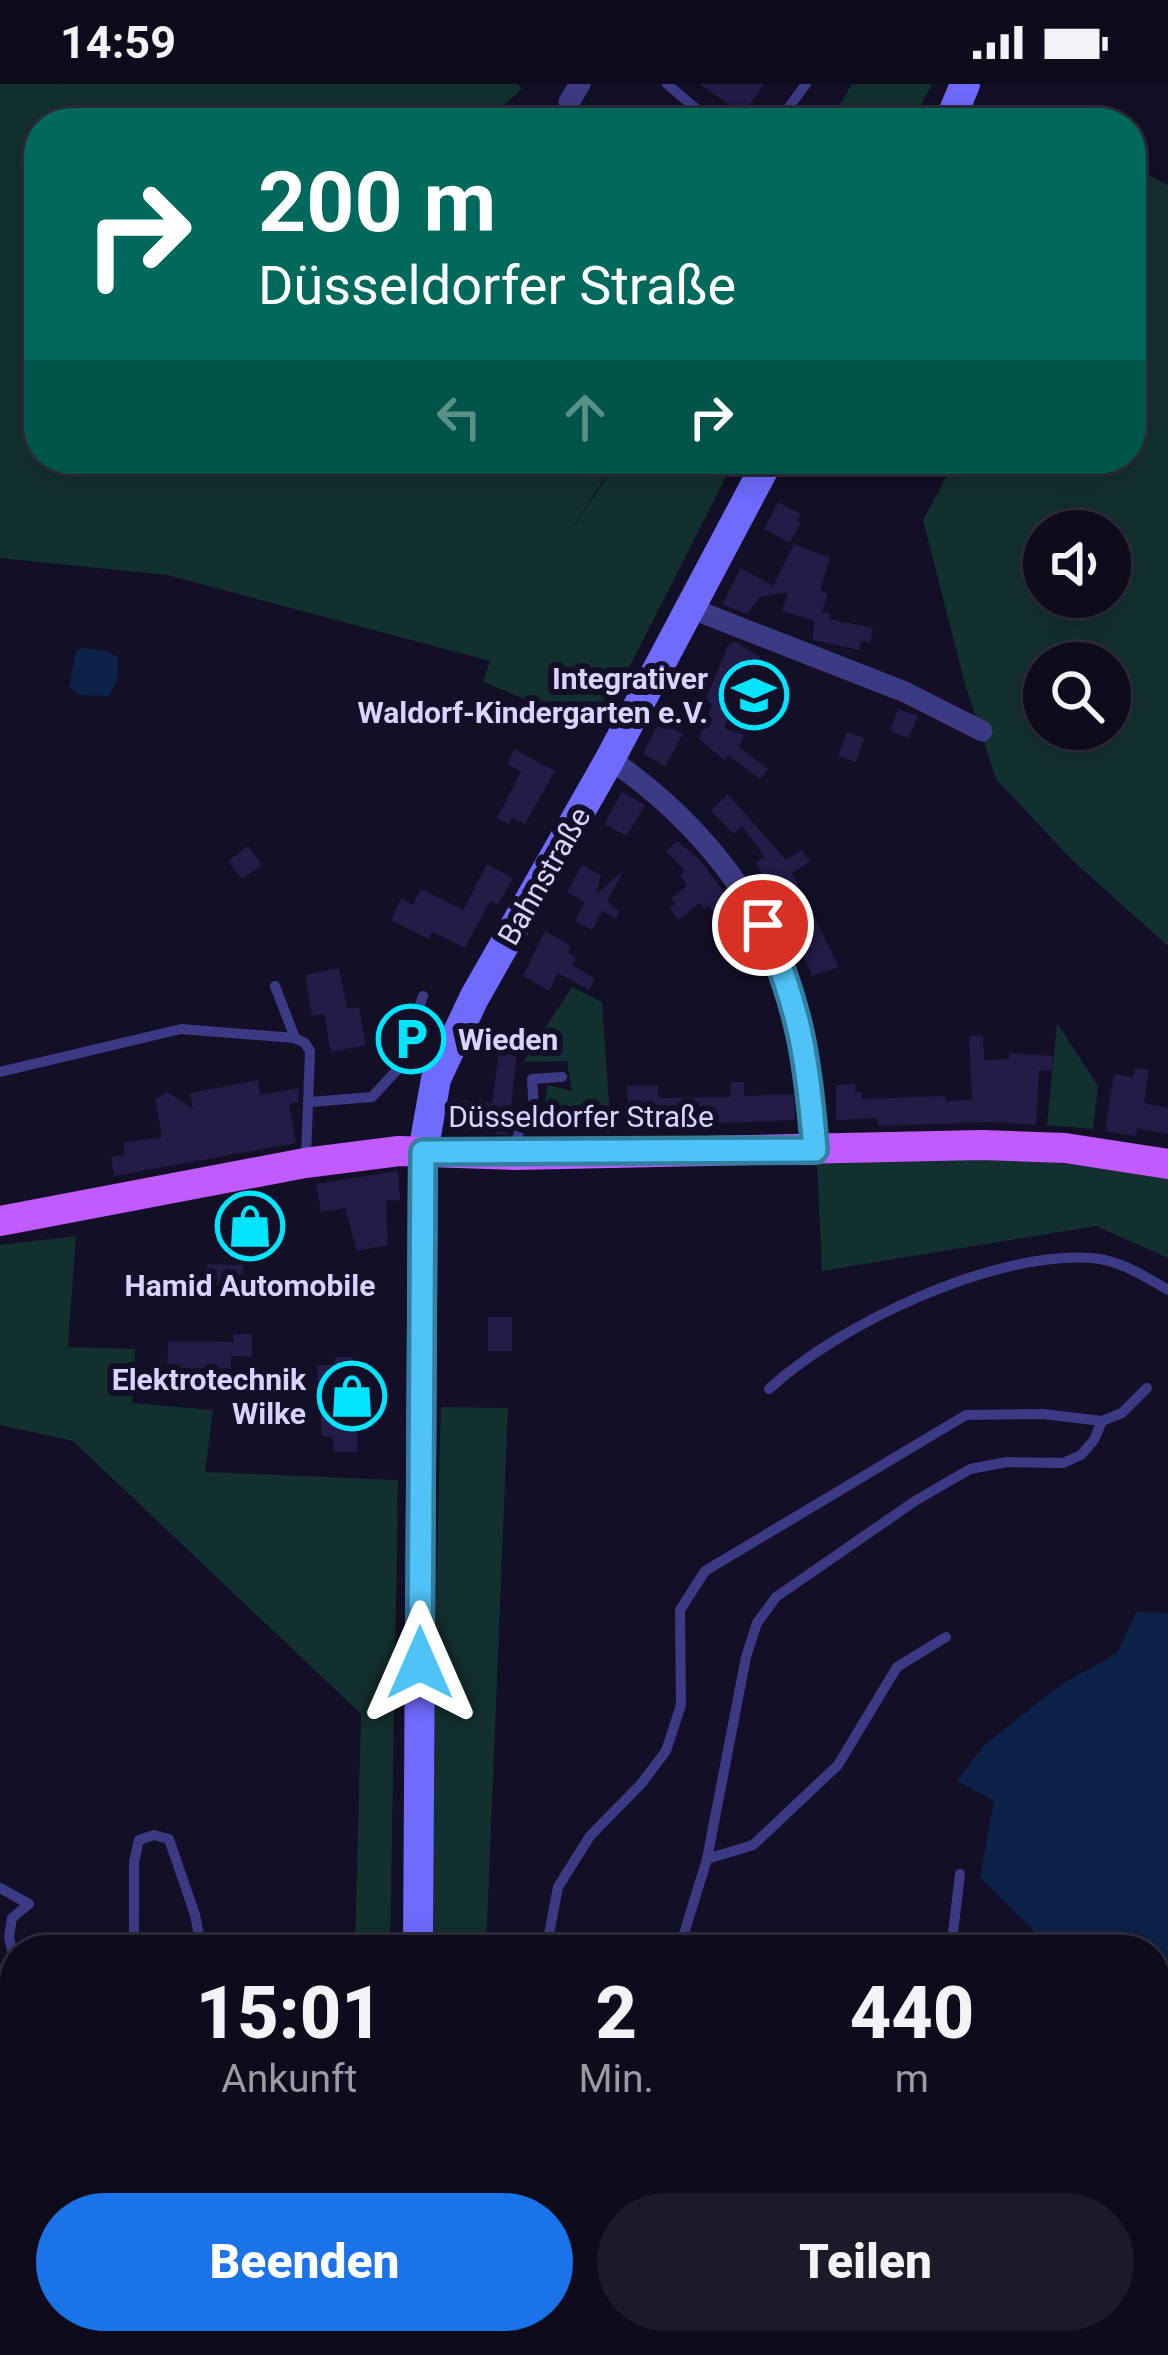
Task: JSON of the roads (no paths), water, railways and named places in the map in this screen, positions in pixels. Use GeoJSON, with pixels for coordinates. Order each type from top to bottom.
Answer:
{"type":"FeatureCollection","features":[{"type":"Feature","properties":{"kind":"main road","name":"Bahnstraße"},"geometry":{"type":"LineString","coordinates":[[418,1935],[423,1152],[436,1079],[474,998],[610,759],[761,474]]}},
{"type":"Feature","properties":{"kind":"main road","name":"Düsseldorfer Straße"},"geometry":{"type":"LineString","coordinates":[[0,1220],[366,1153],[1024,1146],[1168,1164]]}},
{"type":"Feature","properties":{"kind":"street"},"geometry":{"type":"LineString","coordinates":[[690,608],[905,692],[982,731]]}},
{"type":"Feature","properties":{"kind":"street"},"geometry":{"type":"LineString","coordinates":[[610,759],[694,828],[763,925],[800,1021],[815,1150]]}},
{"type":"Feature","properties":{"kind":"lane"},"geometry":{"type":"LineString","coordinates":[[667,84],[695,108]]}},
{"type":"Feature","properties":{"kind":"lane"},"geometry":{"type":"LineString","coordinates":[[275,986],[295,1038]]}},
{"type":"Feature","properties":{"kind":"lane"},"geometry":{"type":"LineString","coordinates":[[310,1102],[372,1097],[397,1070],[423,996]]}},
{"type":"Feature","properties":{"kind":"lane"},"geometry":{"type":"LineString","coordinates":[[0,1072],[181,1029],[295,1038],[310,1051],[305,1163]]}},
{"type":"Feature","properties":{"kind":"lane"},"geometry":{"type":"LineString","coordinates":[[516,1155],[519,1129],[534,1110],[532,1079],[562,1077]]}},
{"type":"Feature","properties":{"kind":"lane"},"geometry":{"type":"LineString","coordinates":[[769,1388],[823,1345],[878,1316],[1001,1268],[1053,1258],[1095,1258],[1129,1267],[1168,1290]]}},
{"type":"Feature","properties":{"kind":"lane"},"geometry":{"type":"LineString","coordinates":[[549,1935],[558,1887],[590,1837],[666,1751],[681,1705],[680,1610],[705,1571],[966,1415],[1043,1414],[1102,1421],[1122,1413],[1147,1388]]}},
{"type":"Feature","properties":{"kind":"lane"},"geometry":{"type":"LineString","coordinates":[[684,1935],[707,1859],[746,1657],[757,1623],[776,1597],[970,1469],[1007,1462],[1064,1462],[1081,1455],[1102,1421]]}},
{"type":"Feature","properties":{"kind":"lane"},"geometry":{"type":"LineString","coordinates":[[707,1859],[753,1845],[838,1765],[897,1667],[946,1637]]}},
{"type":"Feature","properties":{"kind":"lane"},"geometry":{"type":"LineString","coordinates":[[134,1935],[134,1862],[139,1840],[154,1835],[169,1839],[199,1935]]}},
{"type":"Feature","properties":{"kind":"lane"},"geometry":{"type":"LineString","coordinates":[[953,1935],[960,1874]]}},
{"type":"Feature","properties":{"kind":"lane"},"geometry":{"type":"LineString","coordinates":[[0,1888],[29,1904],[12,1918],[9,1935]]}},
{"type":"Feature","properties":{"kind":"water"},"geometry":{"type":"Polygon","coordinates":[[[76,651],[108,651],[118,658],[117,681],[109,696],[80,695],[69,687],[76,651]]]}},
{"type":"Feature","properties":{"kind":"water"},"geometry":{"type":"Polygon","coordinates":[[[1136,1612],[1168,1613],[1168,1935],[1038,1935],[980,1877],[994,1801],[957,1781],[984,1745],[1059,1686],[1117,1653],[1136,1612]]]}},
{"type":"Feature","properties":{"kind":"place","name":"Integrativer Waldorf-Kindergarten e.V."},"geometry":{"type":"Point","coordinates":[754,695]}},
{"type":"Feature","properties":{"kind":"place","name":"Wieden"},"geometry":{"type":"Point","coordinates":[411,1039]}},
{"type":"Feature","properties":{"kind":"place","name":"Hamid Automobile"},"geometry":{"type":"Point","coordinates":[250,1226]}},
{"type":"Feature","properties":{"kind":"place","name":"Elektrotechnik Wilke"},"geometry":{"type":"Point","coordinates":[352,1396]}}]}
